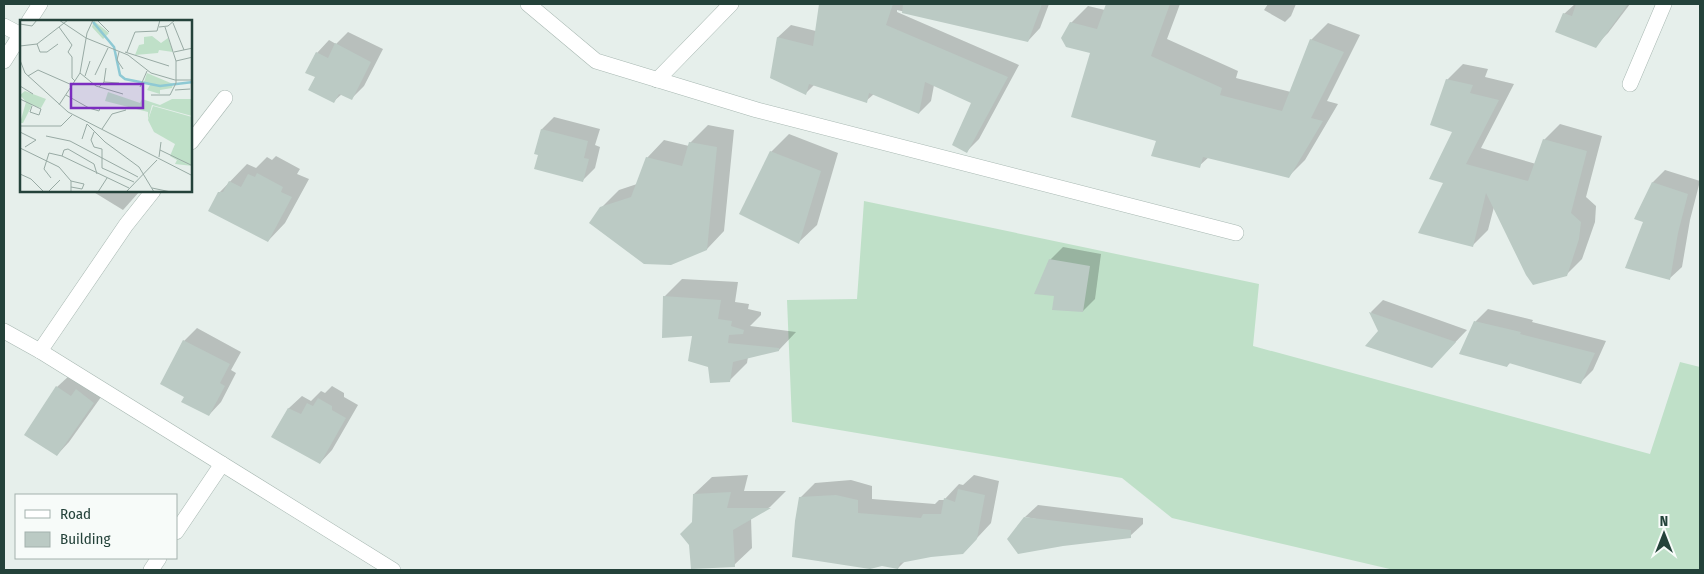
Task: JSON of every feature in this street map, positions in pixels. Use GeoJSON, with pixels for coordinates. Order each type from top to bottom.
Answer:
{"type":"FeatureCollection","features":[{"type":"Feature","properties":{"kind":"street"},"geometry":{"type":"LineString","coordinates":[[30,20],[40,4]]}},
{"type":"Feature","properties":{"kind":"street"},"geometry":{"type":"LineString","coordinates":[[528,4],[596,61],[756,110],[1236,234]]}},
{"type":"Feature","properties":{"kind":"street"},"geometry":{"type":"LineString","coordinates":[[657,80],[732,4]]}},
{"type":"Feature","properties":{"kind":"street"},"geometry":{"type":"LineString","coordinates":[[1630,84],[1664,4]]}},
{"type":"Feature","properties":{"kind":"street"},"geometry":{"type":"LineString","coordinates":[[4,26],[20,34]]}},
{"type":"Feature","properties":{"kind":"street"},"geometry":{"type":"LineString","coordinates":[[4,61],[20,36]]}},
{"type":"Feature","properties":{"kind":"street"},"geometry":{"type":"LineString","coordinates":[[192,141],[225,98]]}},
{"type":"Feature","properties":{"kind":"street"},"geometry":{"type":"LineString","coordinates":[[40,351],[126,225],[151,192]]}},
{"type":"Feature","properties":{"kind":"street"},"geometry":{"type":"LineString","coordinates":[[4,331],[40,351],[393,570]]}},
{"type":"Feature","properties":{"kind":"street"},"geometry":{"type":"LineString","coordinates":[[178,529],[222,464]]}},
{"type":"Feature","properties":{"kind":"street"},"geometry":{"type":"LineString","coordinates":[[151,570],[158,559]]}},
{"type":"Feature","properties":{"kind":"green space"},"geometry":{"type":"Polygon","coordinates":[[[864,201],[1259,284],[1253,346],[1650,454],[1680,362],[1700,367],[1700,570],[1394,570],[1172,518],[1122,478],[792,422],[787,300],[857,299],[864,201]]]}},
{"type":"Feature","properties":{"kind":"building"},"geometry":{"type":"Polygon","coordinates":[[[819,4],[893,4],[886,25],[1008,77],[967,153],[952,145],[971,103],[925,82],[919,114],[869,93],[867,103],[809,84],[806,95],[770,78],[777,37],[813,46],[819,4]]]}},
{"type":"Feature","properties":{"kind":"building"},"geometry":{"type":"Polygon","coordinates":[[[903,4],[1042,4],[1028,42],[902,13],[903,4]]]}},
{"type":"Feature","properties":{"kind":"building"},"geometry":{"type":"Polygon","coordinates":[[[1106,4],[1170,4],[1151,56],[1222,88],[1220,95],[1282,111],[1310,39],[1344,52],[1311,118],[1323,121],[1289,178],[1203,157],[1200,168],[1151,156],[1156,141],[1071,117],[1090,53],[1066,47],[1061,38],[1070,22],[1097,29],[1106,4]]]}},
{"type":"Feature","properties":{"kind":"building"},"geometry":{"type":"Polygon","coordinates":[[[1576,4],[1628,4],[1596,48],[1555,32],[1563,13],[1572,16],[1576,4]]]}},
{"type":"Feature","properties":{"kind":"building"},"geometry":{"type":"Polygon","coordinates":[[[335,43],[371,62],[352,100],[339,94],[334,103],[308,90],[315,77],[305,73],[316,52],[328,58],[335,43]]]}},
{"type":"Feature","properties":{"kind":"building"},"geometry":{"type":"Polygon","coordinates":[[[1446,79],[1473,85],[1470,93],[1499,100],[1466,164],[1528,181],[1543,139],[1587,151],[1571,213],[1581,222],[1579,239],[1567,276],[1533,285],[1526,275],[1486,193],[1473,247],[1418,233],[1443,183],[1429,179],[1452,132],[1430,125],[1446,79]]]}},
{"type":"Feature","properties":{"kind":"building"},"geometry":{"type":"Polygon","coordinates":[[[541,129],[588,141],[584,158],[589,159],[583,182],[534,169],[538,155],[534,154],[541,129]]]}},
{"type":"Feature","properties":{"kind":"building"},"geometry":{"type":"Polygon","coordinates":[[[689,142],[717,147],[707,250],[671,265],[644,264],[589,223],[600,207],[631,197],[646,157],[682,166],[689,142]]]}},
{"type":"Feature","properties":{"kind":"building"},"geometry":{"type":"Polygon","coordinates":[[[770,151],[821,171],[799,244],[739,214],[770,151]]]}},
{"type":"Feature","properties":{"kind":"building"},"geometry":{"type":"Polygon","coordinates":[[[257,173],[283,187],[281,192],[292,197],[268,242],[208,211],[218,192],[223,192],[229,181],[241,187],[248,174],[255,177],[257,173]]]}},
{"type":"Feature","properties":{"kind":"building"},"geometry":{"type":"Polygon","coordinates":[[[1652,182],[1688,194],[1678,233],[1670,280],[1625,268],[1643,222],[1634,219],[1652,182]]]}},
{"type":"Feature","properties":{"kind":"building"},"geometry":{"type":"Polygon","coordinates":[[[1049,259],[1090,266],[1083,312],[1052,310],[1054,296],[1034,294],[1049,259]]]}},
{"type":"Feature","properties":{"kind":"building"},"geometry":{"type":"Polygon","coordinates":[[[663,296],[721,300],[718,319],[732,321],[731,326],[744,330],[743,334],[729,335],[728,343],[779,348],[779,351],[733,362],[730,382],[710,383],[708,367],[688,361],[692,336],[662,338],[663,296]]]}},
{"type":"Feature","properties":{"kind":"building"},"geometry":{"type":"Polygon","coordinates":[[[1369,312],[1456,342],[1432,368],[1365,346],[1378,331],[1369,312]]]}},
{"type":"Feature","properties":{"kind":"building"},"geometry":{"type":"Polygon","coordinates":[[[1474,321],[1595,353],[1581,384],[1509,363],[1507,367],[1459,354],[1474,321]]]}},
{"type":"Feature","properties":{"kind":"building"},"geometry":{"type":"Polygon","coordinates":[[[183,340],[230,364],[220,383],[225,386],[209,416],[181,402],[184,397],[160,384],[183,340]]]}},
{"type":"Feature","properties":{"kind":"building"},"geometry":{"type":"Polygon","coordinates":[[[56,386],[71,396],[76,389],[94,403],[57,456],[24,435],[56,386]]]}},
{"type":"Feature","properties":{"kind":"building"},"geometry":{"type":"Polygon","coordinates":[[[318,398],[332,406],[332,410],[346,418],[320,464],[271,437],[288,408],[301,414],[307,403],[313,406],[318,398]]]}},
{"type":"Feature","properties":{"kind":"building"},"geometry":{"type":"Polygon","coordinates":[[[958,489],[985,495],[977,539],[963,554],[931,557],[900,563],[898,569],[882,566],[870,569],[792,557],[799,497],[836,495],[858,500],[858,513],[921,518],[923,514],[941,514],[944,498],[955,502],[958,489]]]}},
{"type":"Feature","properties":{"kind":"building"},"geometry":{"type":"Polygon","coordinates":[[[731,492],[727,508],[771,508],[733,530],[735,567],[691,569],[689,545],[680,534],[692,522],[693,494],[731,492]]]}},
{"type":"Feature","properties":{"kind":"building"},"geometry":{"type":"Polygon","coordinates":[[[1024,517],[1131,530],[1131,538],[1063,546],[1018,554],[1007,539],[1024,517]]]}}]}
